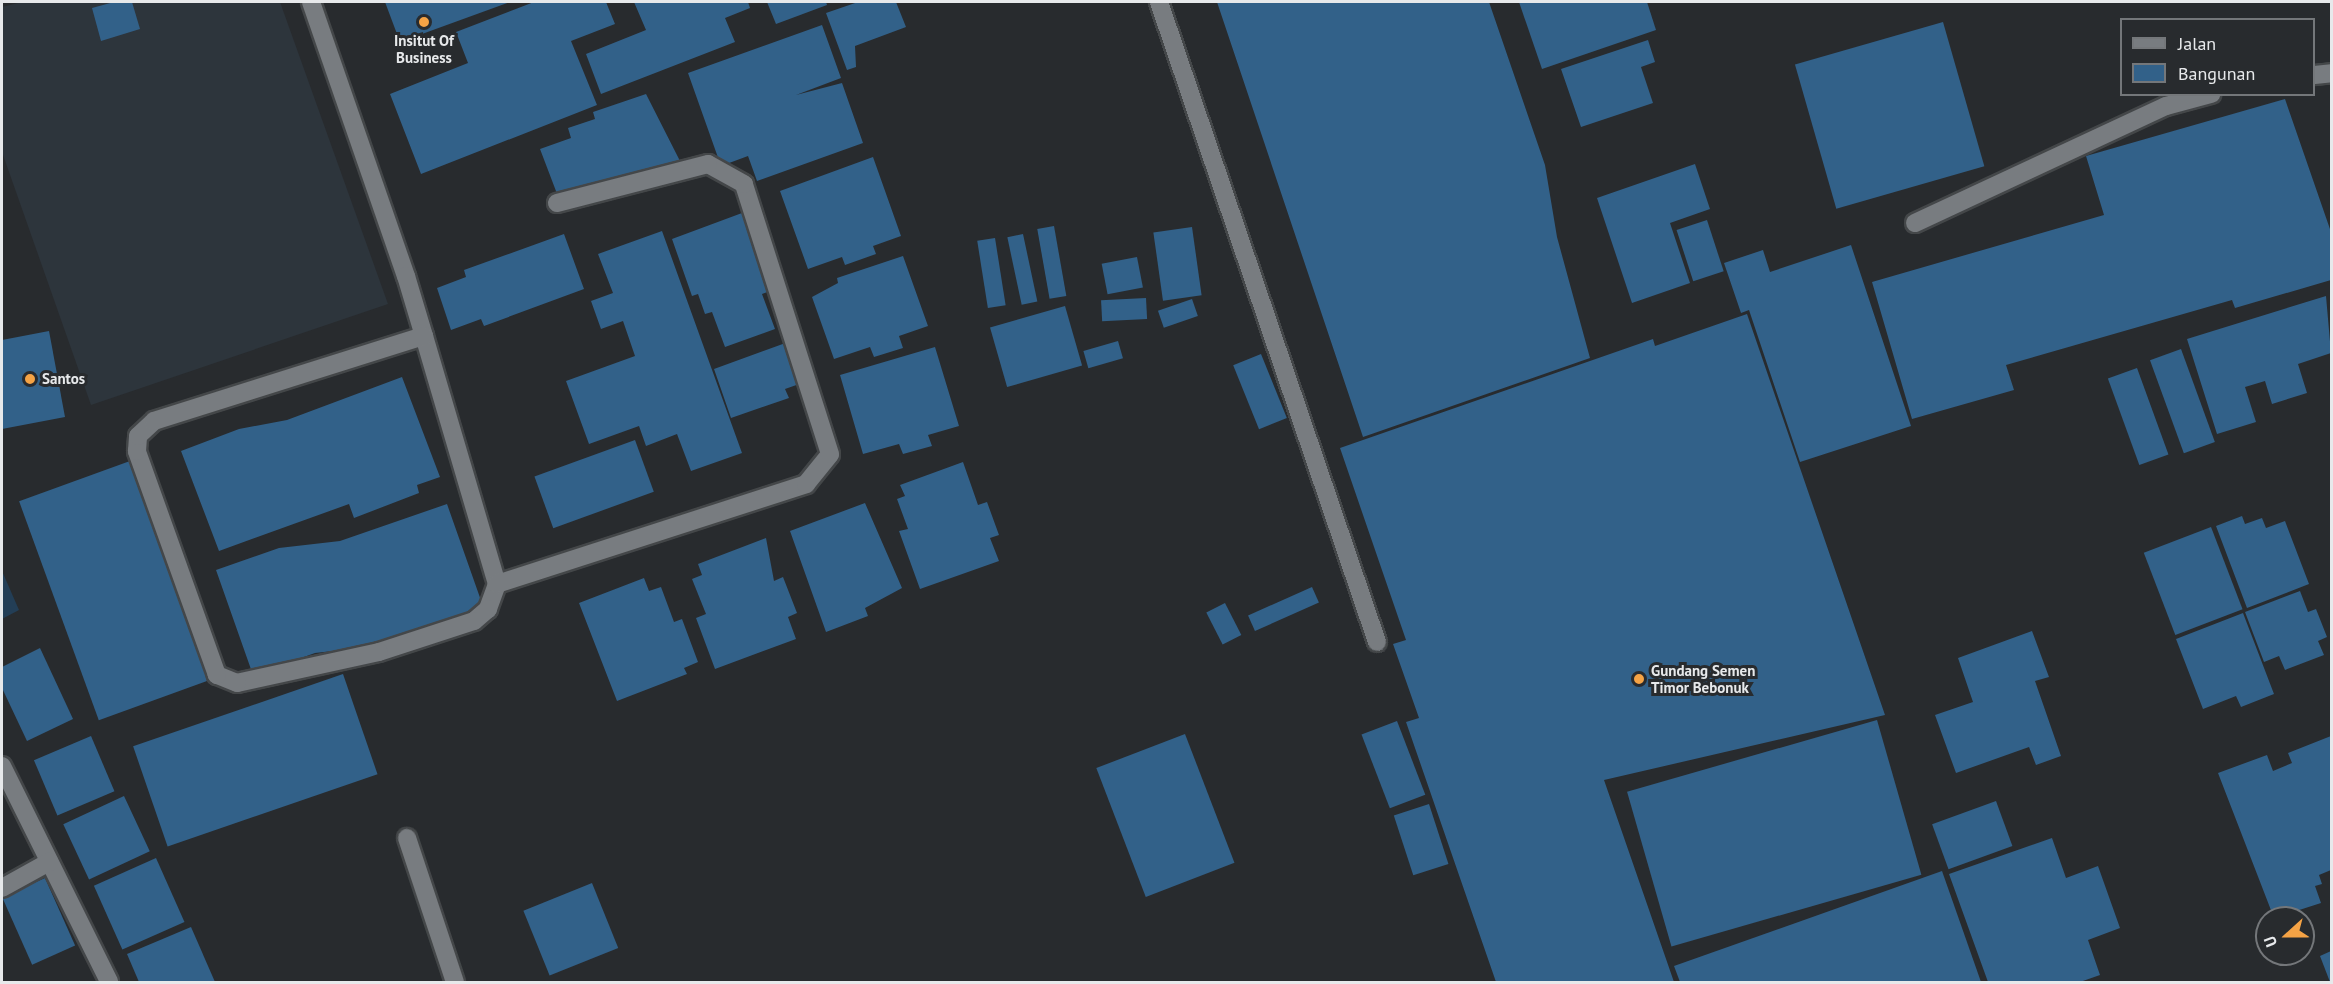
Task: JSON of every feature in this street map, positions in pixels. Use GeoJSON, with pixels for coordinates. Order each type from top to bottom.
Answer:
{"type":"FeatureCollection","features":[{"type":"Feature","properties":{"kind":"street"},"geometry":{"type":"LineString","coordinates":[[311,2],[424,336],[497,584],[488,609],[474,621],[379,652],[237,683],[217,675],[205,653],[137,451],[138,436],[154,421],[424,336]]}},
{"type":"Feature","properties":{"kind":"street"},"geometry":{"type":"LineString","coordinates":[[1159,2],[1377,642]]}},
{"type":"Feature","properties":{"kind":"street"},"geometry":{"type":"LineString","coordinates":[[2315,75],[2331,73]]}},
{"type":"Feature","properties":{"kind":"street"},"geometry":{"type":"LineString","coordinates":[[1915,223],[2166,106],[2204,96]]}},
{"type":"Feature","properties":{"kind":"street"},"geometry":{"type":"LineString","coordinates":[[497,584],[806,484],[830,454],[744,184],[708,164],[556,203]]}},
{"type":"Feature","properties":{"kind":"street"},"geometry":{"type":"LineString","coordinates":[[2,766],[109,982]]}},
{"type":"Feature","properties":{"kind":"street"},"geometry":{"type":"LineString","coordinates":[[407,838],[455,982]]}},
{"type":"Feature","properties":{"kind":"street"},"geometry":{"type":"LineString","coordinates":[[2,888],[49,862]]}},
{"type":"Feature","properties":{"kind":"shaded area"},"geometry":{"type":"Polygon","coordinates":[[[22,2],[280,2],[388,304],[91,405],[2,152],[2,7],[22,2]]]}},
{"type":"Feature","properties":{"kind":"shaded area"},"geometry":{"type":"Polygon","coordinates":[[[2,571],[19,610],[2,619],[2,571]]]}},
{"type":"Feature","properties":{"kind":"building"},"geometry":{"type":"Polygon","coordinates":[[[114,2],[132,2],[140,29],[101,41],[92,8],[114,2]]]}},
{"type":"Feature","properties":{"kind":"building","name":"Insitut Of Business"},"geometry":{"type":"Polygon","coordinates":[[[385,2],[510,2],[400,42],[385,2]]]}},
{"type":"Feature","properties":{"kind":"building"},"geometry":{"type":"Polygon","coordinates":[[[534,2],[606,2],[615,24],[571,41],[597,105],[421,174],[390,94],[468,63],[456,32],[534,2]]]}},
{"type":"Feature","properties":{"kind":"building"},"geometry":{"type":"Polygon","coordinates":[[[634,2],[748,2],[750,8],[725,18],[735,42],[601,94],[586,54],[646,30],[634,2]]]}},
{"type":"Feature","properties":{"kind":"building"},"geometry":{"type":"Polygon","coordinates":[[[767,2],[826,2],[827,5],[776,24],[767,2]]]}},
{"type":"Feature","properties":{"kind":"building"},"geometry":{"type":"Polygon","coordinates":[[[858,2],[896,2],[906,27],[855,46],[856,67],[847,70],[826,13],[858,2]]]}},
{"type":"Feature","properties":{"kind":"building"},"geometry":{"type":"Polygon","coordinates":[[[1217,2],[1489,2],[1545,165],[1557,237],[1590,358],[1363,437],[1217,2]]]}},
{"type":"Feature","properties":{"kind":"building"},"geometry":{"type":"Polygon","coordinates":[[[1519,2],[1647,2],[1656,30],[1542,69],[1519,2]]]}},
{"type":"Feature","properties":{"kind":"building"},"geometry":{"type":"Polygon","coordinates":[[[1943,22],[1984,166],[1836,209],[1795,64],[1943,22]]]}},
{"type":"Feature","properties":{"kind":"building"},"geometry":{"type":"Polygon","coordinates":[[[822,25],[841,78],[796,95],[842,83],[863,143],[757,181],[748,156],[721,166],[688,73],[822,25]]]}},
{"type":"Feature","properties":{"kind":"building"},"geometry":{"type":"Polygon","coordinates":[[[1648,40],[1655,62],[1641,67],[1653,103],[1581,127],[1561,69],[1648,40]]]}},
{"type":"Feature","properties":{"kind":"building"},"geometry":{"type":"Polygon","coordinates":[[[646,94],[680,161],[559,199],[540,149],[571,138],[568,128],[595,119],[593,112],[646,94]]]}},
{"type":"Feature","properties":{"kind":"building"},"geometry":{"type":"Polygon","coordinates":[[[2285,99],[2331,232],[2331,280],[2235,308],[2232,300],[2006,365],[2014,390],[1912,419],[1872,282],[2104,215],[2086,156],[2285,99]]]}},
{"type":"Feature","properties":{"kind":"building"},"geometry":{"type":"Polygon","coordinates":[[[873,157],[901,236],[873,246],[876,254],[845,265],[842,257],[808,269],[780,191],[873,157]]]}},
{"type":"Feature","properties":{"kind":"building"},"geometry":{"type":"Polygon","coordinates":[[[1695,164],[1710,209],[1670,223],[1690,283],[1632,303],[1597,198],[1695,164]]]}},
{"type":"Feature","properties":{"kind":"building"},"geometry":{"type":"Polygon","coordinates":[[[742,213],[770,291],[762,294],[775,329],[725,347],[712,312],[705,314],[698,294],[692,296],[672,239],[742,213]]]}},
{"type":"Feature","properties":{"kind":"building"},"geometry":{"type":"Polygon","coordinates":[[[1707,220],[1724,271],[1693,281],[1677,230],[1707,220]]]}},
{"type":"Feature","properties":{"kind":"building"},"geometry":{"type":"Polygon","coordinates":[[[1054,226],[1066,296],[1050,299],[1037,229],[1054,226]]]}},
{"type":"Feature","properties":{"kind":"building"},"geometry":{"type":"Polygon","coordinates":[[[1192,227],[1202,295],[1163,301],[1153,232],[1192,227]]]}},
{"type":"Feature","properties":{"kind":"building"},"geometry":{"type":"Polygon","coordinates":[[[662,231],[742,453],[691,471],[677,434],[646,446],[639,426],[589,444],[566,381],[635,356],[623,321],[601,329],[591,301],[613,293],[598,254],[662,231]]]}},
{"type":"Feature","properties":{"kind":"building"},"geometry":{"type":"Polygon","coordinates":[[[564,234],[584,289],[484,326],[481,319],[451,330],[437,288],[466,277],[464,270],[564,234]]]}},
{"type":"Feature","properties":{"kind":"building"},"geometry":{"type":"Polygon","coordinates":[[[1023,234],[1037,301],[1022,305],[1007,237],[1023,234]]]}},
{"type":"Feature","properties":{"kind":"building"},"geometry":{"type":"Polygon","coordinates":[[[995,238],[1006,305],[988,308],[977,241],[995,238]]]}},
{"type":"Feature","properties":{"kind":"building"},"geometry":{"type":"Polygon","coordinates":[[[1851,245],[1911,426],[1800,462],[1749,310],[1741,313],[1724,263],[1763,250],[1770,272],[1851,245]]]}},
{"type":"Feature","properties":{"kind":"building"},"geometry":{"type":"Polygon","coordinates":[[[903,256],[928,326],[899,336],[903,348],[874,357],[870,347],[834,359],[812,297],[838,283],[837,278],[903,256]]]}},
{"type":"Feature","properties":{"kind":"building"},"geometry":{"type":"Polygon","coordinates":[[[1137,257],[1143,287],[1108,294],[1102,264],[1137,257]]]}},
{"type":"Feature","properties":{"kind":"building"},"geometry":{"type":"Polygon","coordinates":[[[2326,296],[2331,353],[2298,364],[2307,393],[2272,404],[2265,381],[2245,387],[2256,422],[2217,434],[2187,339],[2326,296]]]}},
{"type":"Feature","properties":{"kind":"building"},"geometry":{"type":"Polygon","coordinates":[[[1146,298],[1147,319],[1102,321],[1101,300],[1146,298]]]}},
{"type":"Feature","properties":{"kind":"building"},"geometry":{"type":"Polygon","coordinates":[[[1192,299],[1198,316],[1164,328],[1158,311],[1192,299]]]}},
{"type":"Feature","properties":{"kind":"building"},"geometry":{"type":"Polygon","coordinates":[[[1065,306],[1082,366],[1007,387],[990,327],[1065,306]]]}},
{"type":"Feature","properties":{"kind":"building","name":"Gundang Semen Timor Bebonuk"},"geometry":{"type":"Polygon","coordinates":[[[1747,314],[1885,715],[1604,780],[1674,982],[1496,982],[1406,722],[1419,718],[1393,644],[1406,640],[1340,448],[1653,339],[1655,346],[1747,314]]]}},
{"type":"Feature","properties":{"kind":"building","name":"Santos"},"geometry":{"type":"Polygon","coordinates":[[[49,331],[65,417],[2,429],[2,340],[49,331]]]}},
{"type":"Feature","properties":{"kind":"building"},"geometry":{"type":"Polygon","coordinates":[[[791,341],[805,382],[785,389],[789,398],[731,418],[714,369],[791,341]]]}},
{"type":"Feature","properties":{"kind":"building"},"geometry":{"type":"Polygon","coordinates":[[[1118,341],[1123,358],[1088,368],[1083,351],[1118,341]]]}},
{"type":"Feature","properties":{"kind":"building"},"geometry":{"type":"Polygon","coordinates":[[[935,347],[959,426],[928,435],[932,446],[903,454],[899,444],[863,454],[840,375],[935,347]]]}},
{"type":"Feature","properties":{"kind":"building"},"geometry":{"type":"Polygon","coordinates":[[[2181,349],[2215,442],[2184,453],[2150,360],[2181,349]]]}},
{"type":"Feature","properties":{"kind":"building"},"geometry":{"type":"Polygon","coordinates":[[[1261,354],[1287,418],[1259,429],[1233,365],[1261,354]]]}},
{"type":"Feature","properties":{"kind":"building"},"geometry":{"type":"Polygon","coordinates":[[[2137,368],[2168,454],[2139,465],[2108,379],[2137,368]]]}},
{"type":"Feature","properties":{"kind":"building"},"geometry":{"type":"Polygon","coordinates":[[[402,377],[440,477],[417,485],[419,493],[354,518],[349,504],[219,551],[181,451],[239,429],[287,420],[402,377]]]}},
{"type":"Feature","properties":{"kind":"building"},"geometry":{"type":"Polygon","coordinates":[[[635,440],[654,492],[553,528],[534,477],[635,440]]]}},
{"type":"Feature","properties":{"kind":"building"},"geometry":{"type":"Polygon","coordinates":[[[130,461],[210,680],[99,720],[19,501],[130,461]]]}},
{"type":"Feature","properties":{"kind":"building"},"geometry":{"type":"Polygon","coordinates":[[[963,462],[978,505],[987,502],[999,535],[990,538],[999,561],[920,589],[899,531],[908,529],[897,499],[905,496],[900,485],[963,462]]]}},
{"type":"Feature","properties":{"kind":"building"},"geometry":{"type":"Polygon","coordinates":[[[865,503],[902,588],[865,608],[868,616],[826,632],[790,531],[865,503]]]}},
{"type":"Feature","properties":{"kind":"building"},"geometry":{"type":"Polygon","coordinates":[[[447,504],[484,609],[377,646],[315,653],[253,675],[216,570],[279,548],[340,541],[447,504]]]}},
{"type":"Feature","properties":{"kind":"building"},"geometry":{"type":"Polygon","coordinates":[[[2242,516],[2245,524],[2262,518],[2266,528],[2285,521],[2309,584],[2247,608],[2216,526],[2242,516]]]}},
{"type":"Feature","properties":{"kind":"building"},"geometry":{"type":"Polygon","coordinates":[[[2211,527],[2243,609],[2175,635],[2144,553],[2211,527]]]}},
{"type":"Feature","properties":{"kind":"building"},"geometry":{"type":"Polygon","coordinates":[[[766,538],[774,581],[783,577],[797,613],[788,617],[796,639],[715,669],[696,618],[706,614],[692,579],[702,575],[698,564],[766,538]]]}},
{"type":"Feature","properties":{"kind":"building"},"geometry":{"type":"Polygon","coordinates":[[[644,578],[649,591],[661,587],[674,622],[682,619],[698,662],[684,668],[687,674],[617,701],[579,603],[644,578]]]}},
{"type":"Feature","properties":{"kind":"building"},"geometry":{"type":"Polygon","coordinates":[[[1312,587],[1319,603],[1255,631],[1248,615],[1312,587]]]}},
{"type":"Feature","properties":{"kind":"building"},"geometry":{"type":"Polygon","coordinates":[[[2300,591],[2308,612],[2316,609],[2327,637],[2318,641],[2324,655],[2285,670],[2279,656],[2264,662],[2245,612],[2300,591]]]}},
{"type":"Feature","properties":{"kind":"building"},"geometry":{"type":"Polygon","coordinates":[[[1225,603],[1241,635],[1223,645],[1206,613],[1225,603]]]}},
{"type":"Feature","properties":{"kind":"building"},"geometry":{"type":"Polygon","coordinates":[[[2243,613],[2274,694],[2241,707],[2236,696],[2203,709],[2176,639],[2243,613]]]}},
{"type":"Feature","properties":{"kind":"building"},"geometry":{"type":"Polygon","coordinates":[[[2032,631],[2049,677],[2035,681],[2061,756],[2036,765],[2029,747],[1956,773],[1935,715],[1973,702],[1958,658],[2032,631]]]}},
{"type":"Feature","properties":{"kind":"building"},"geometry":{"type":"Polygon","coordinates":[[[40,648],[73,719],[27,741],[2,688],[2,667],[40,648]]]}},
{"type":"Feature","properties":{"kind":"building"},"geometry":{"type":"Polygon","coordinates":[[[343,674],[378,774],[168,847],[133,746],[343,674]]]}},
{"type":"Feature","properties":{"kind":"building"},"geometry":{"type":"Polygon","coordinates":[[[1877,720],[1921,875],[1671,946],[1627,792],[1877,720]]]}},
{"type":"Feature","properties":{"kind":"building"},"geometry":{"type":"Polygon","coordinates":[[[1397,721],[1425,795],[1390,808],[1362,735],[1397,721]]]}},
{"type":"Feature","properties":{"kind":"building"},"geometry":{"type":"Polygon","coordinates":[[[1185,734],[1234,863],[1146,897],[1096,768],[1185,734]]]}},
{"type":"Feature","properties":{"kind":"building"},"geometry":{"type":"Polygon","coordinates":[[[91,736],[114,791],[57,815],[34,760],[91,736]]]}},
{"type":"Feature","properties":{"kind":"building"},"geometry":{"type":"Polygon","coordinates":[[[2331,736],[2331,870],[2319,875],[2322,884],[2315,886],[2321,903],[2312,906],[2269,906],[2218,773],[2267,755],[2273,771],[2292,763],[2288,753],[2331,736]]]}},
{"type":"Feature","properties":{"kind":"building"},"geometry":{"type":"Polygon","coordinates":[[[124,796],[150,851],[89,880],[63,824],[124,796]]]}},
{"type":"Feature","properties":{"kind":"building"},"geometry":{"type":"Polygon","coordinates":[[[1996,801],[2012,846],[1949,869],[1932,824],[1996,801]]]}},
{"type":"Feature","properties":{"kind":"building"},"geometry":{"type":"Polygon","coordinates":[[[1429,804],[1448,864],[1413,875],[1394,815],[1429,804]]]}},
{"type":"Feature","properties":{"kind":"building"},"geometry":{"type":"Polygon","coordinates":[[[2052,838],[2066,878],[2098,866],[2120,928],[2088,940],[2100,975],[2080,982],[1988,982],[1949,874],[2052,838]]]}},
{"type":"Feature","properties":{"kind":"building"},"geometry":{"type":"Polygon","coordinates":[[[156,858],[184,922],[122,950],[94,886],[156,858]]]}},
{"type":"Feature","properties":{"kind":"building"},"geometry":{"type":"Polygon","coordinates":[[[1942,871],[1981,982],[1680,982],[1674,966],[1942,871]]]}},
{"type":"Feature","properties":{"kind":"building"},"geometry":{"type":"Polygon","coordinates":[[[45,878],[75,946],[32,965],[2,897],[45,878]]]}},
{"type":"Feature","properties":{"kind":"building"},"geometry":{"type":"Polygon","coordinates":[[[592,883],[618,948],[550,976],[523,911],[592,883]]]}},
{"type":"Feature","properties":{"kind":"building"},"geometry":{"type":"Polygon","coordinates":[[[191,927],[215,982],[139,982],[127,954],[191,927]]]}},
{"type":"Feature","properties":{"kind":"building"},"geometry":{"type":"Polygon","coordinates":[[[2331,951],[2331,982],[2330,982],[2320,956],[2331,951]]]}},
{"type":"Feature","properties":{"kind":"place","name":"Insitut Of Business"},"geometry":{"type":"Point","coordinates":[424,22]}},
{"type":"Feature","properties":{"kind":"place","name":"Santos"},"geometry":{"type":"Point","coordinates":[30,379]}},
{"type":"Feature","properties":{"kind":"place","name":"Gundang Semen Timor Bebonuk"},"geometry":{"type":"Point","coordinates":[1639,679]}}]}
